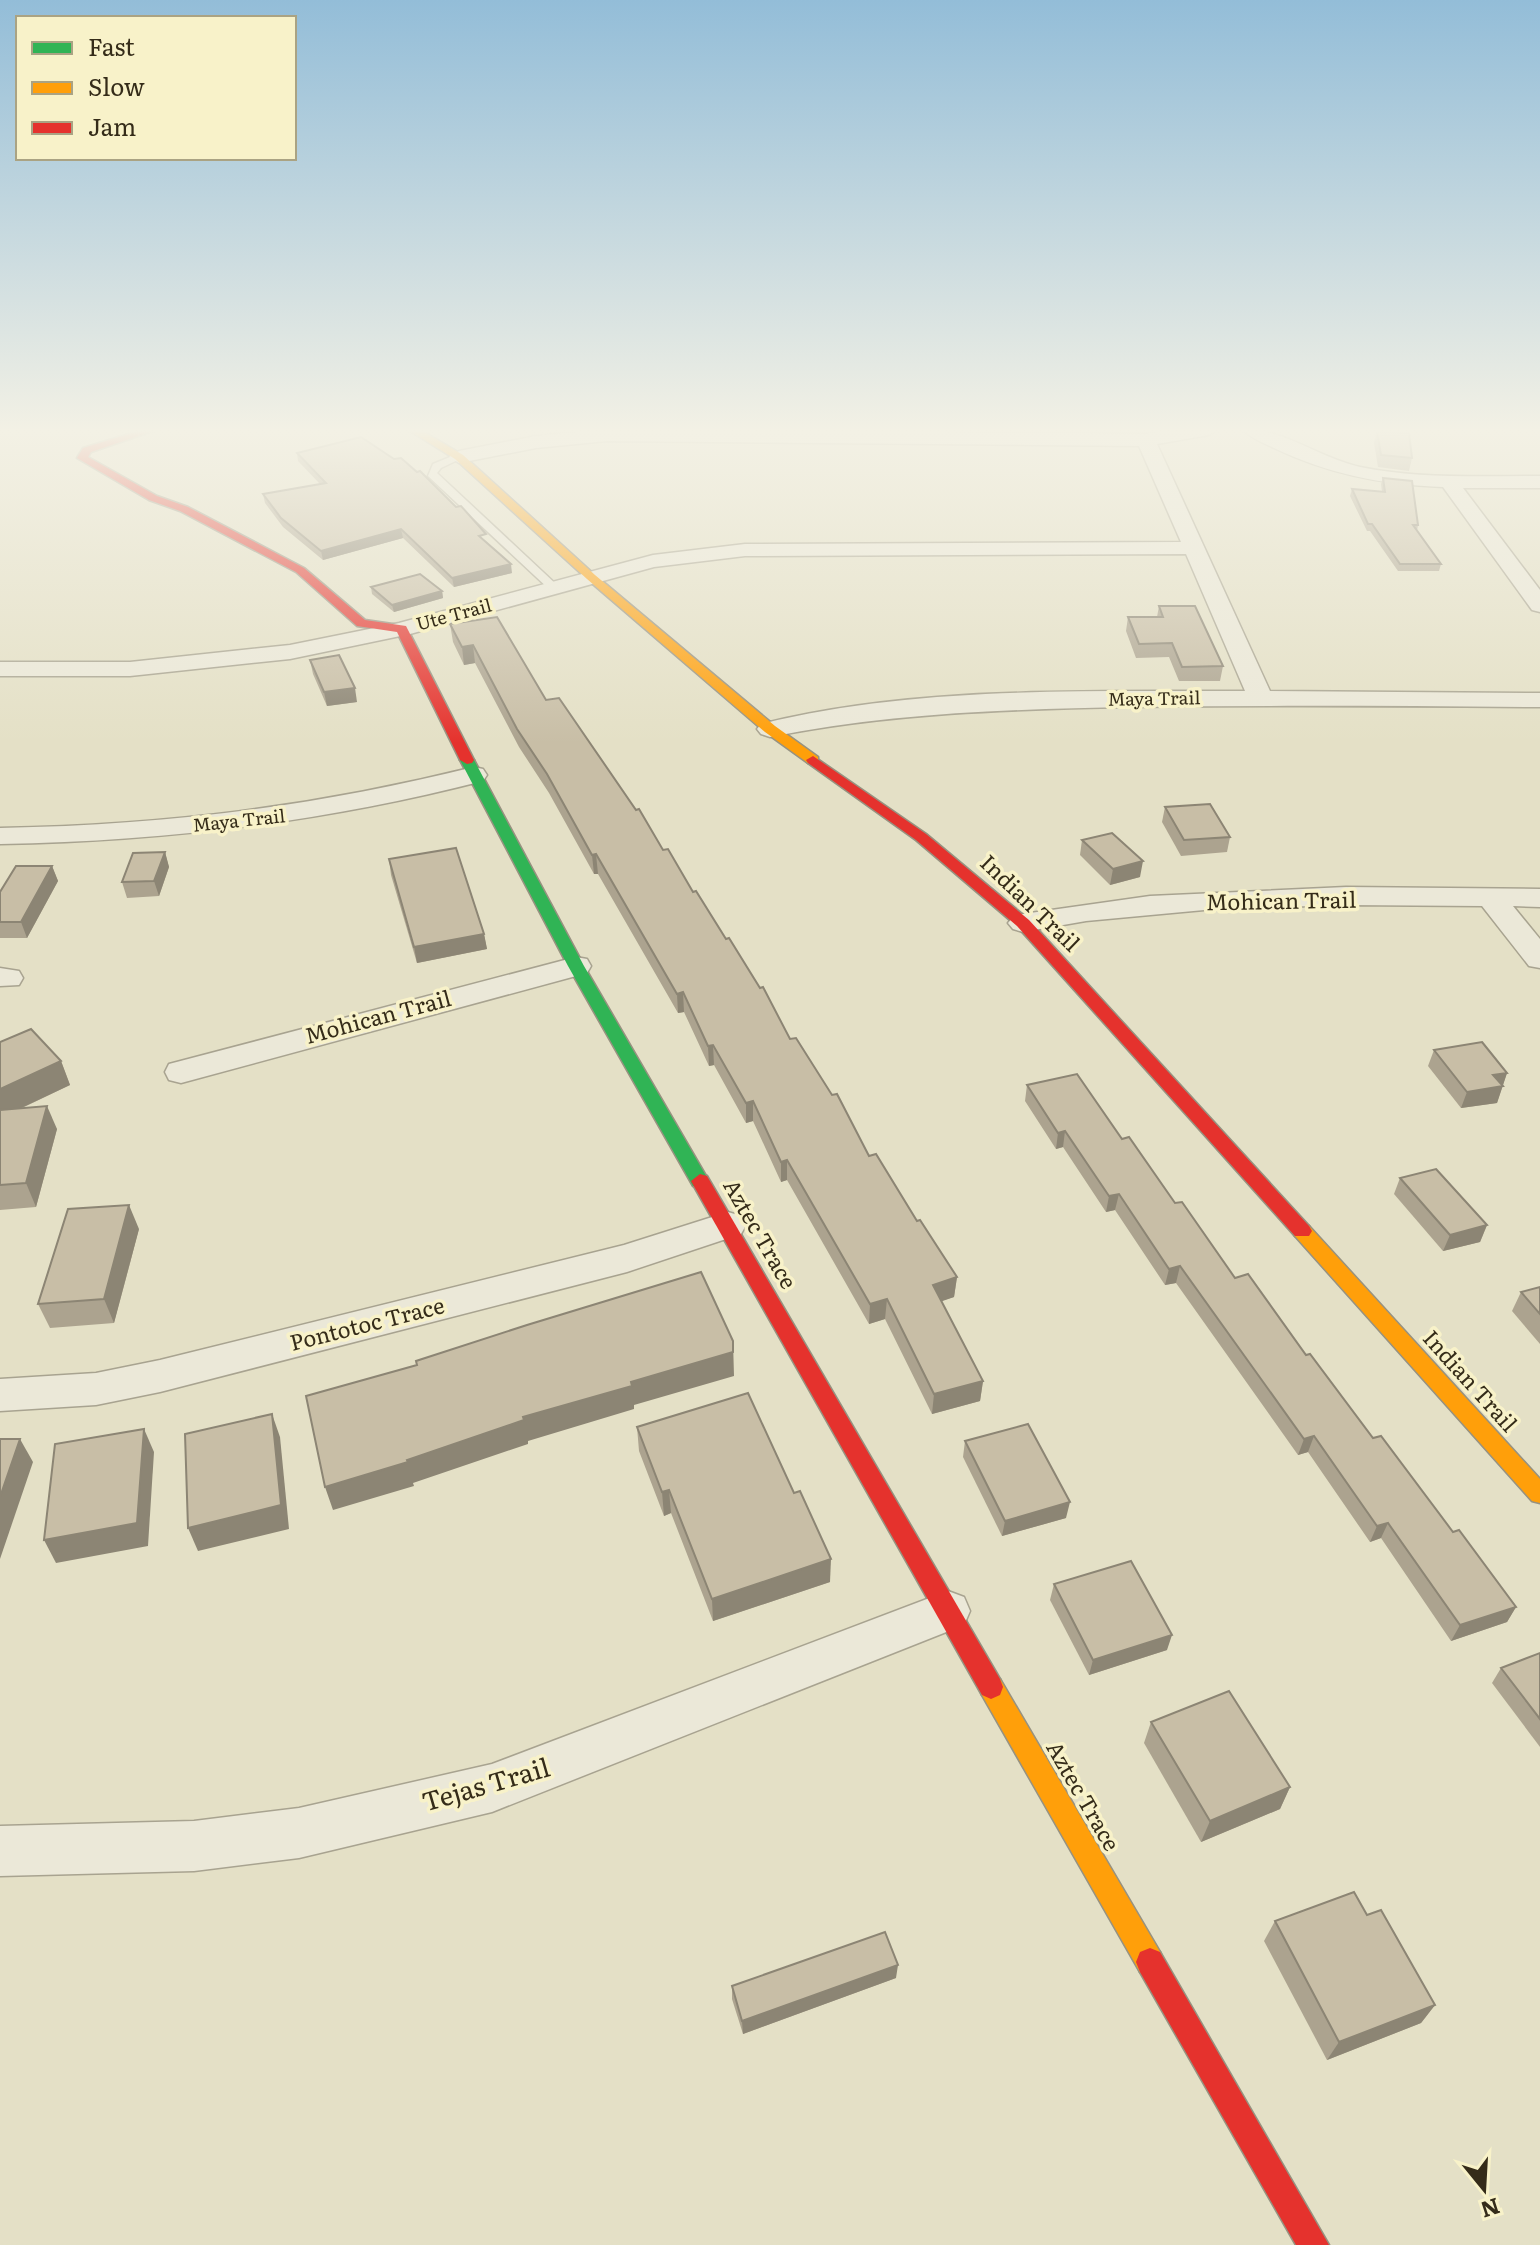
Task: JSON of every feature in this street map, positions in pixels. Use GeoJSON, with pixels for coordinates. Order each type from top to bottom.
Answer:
{"type":"FeatureCollection","features":[{"type":"Feature","properties":{"kind":"street"},"geometry":{"type":"LineString","coordinates":[[231,534],[300,570],[361,623],[402,629]]}},
{"type":"Feature","properties":{"kind":"street","name":"Indian Trail"},"geometry":{"type":"LineString","coordinates":[[543,534],[770,729],[921,837],[1023,923],[1540,1494]]}},
{"type":"Feature","properties":{"kind":"street"},"geometry":{"type":"LineString","coordinates":[[1189,534],[1260,697]]}},
{"type":"Feature","properties":{"kind":"street"},"geometry":{"type":"LineString","coordinates":[[1487,534],[1540,605]]}},
{"type":"Feature","properties":{"kind":"street","name":"Ute Trail"},"geometry":{"type":"LineString","coordinates":[[0,669],[130,669],[290,652],[402,629],[653,561],[745,550],[1195,548]]}},
{"type":"Feature","properties":{"kind":"street","name":"Aztec Trace"},"geometry":{"type":"LineString","coordinates":[[402,629],[474,775],[576,966],[1313,2245]]}},
{"type":"Feature","properties":{"kind":"street","name":"Maya Trail"},"geometry":{"type":"LineString","coordinates":[[770,729],[835,715],[1029,701],[1260,697],[1540,700]]}},
{"type":"Feature","properties":{"kind":"street","name":"Maya Trail"},"geometry":{"type":"LineString","coordinates":[[0,836],[110,833],[288,816],[355,805],[474,775]]}},
{"type":"Feature","properties":{"kind":"street"},"geometry":{"type":"LineString","coordinates":[[1491,898],[1540,959]]}},
{"type":"Feature","properties":{"kind":"street","name":"Mohican Trail"},"geometry":{"type":"LineString","coordinates":[[1023,923],[1070,914],[1265,899],[1540,898]]}},
{"type":"Feature","properties":{"kind":"street","name":"Mohican Trail"},"geometry":{"type":"LineString","coordinates":[[181,1072],[576,966]]}},
{"type":"Feature","properties":{"kind":"street","name":"Pontotoc Trace"},"geometry":{"type":"LineString","coordinates":[[0,1395],[96,1389],[160,1376],[627,1258],[728,1225]]}},
{"type":"Feature","properties":{"kind":"street","name":"Tejas Trail"},"geometry":{"type":"LineString","coordinates":[[0,1851],[224,1843],[299,1833],[492,1788],[948,1611]]}},
{"type":"Feature","properties":{"kind":"lane"},"geometry":{"type":"LineString","coordinates":[[496,534],[554,588]]}},
{"type":"Feature","properties":{"kind":"building"},"geometry":{"type":"Polygon","coordinates":[[[300,534],[384,534],[321,551],[300,534]]]}},
{"type":"Feature","properties":{"kind":"building"},"geometry":{"type":"Polygon","coordinates":[[[406,534],[486,534],[479,536],[511,564],[452,578],[406,534]]]}},
{"type":"Feature","properties":{"kind":"building"},"geometry":{"type":"Polygon","coordinates":[[[1379,534],[1419,534],[1441,564],[1400,564],[1379,534]]]}},
{"type":"Feature","properties":{"kind":"building"},"geometry":{"type":"Polygon","coordinates":[[[420,574],[442,591],[392,605],[371,587],[420,574]]]}},
{"type":"Feature","properties":{"kind":"building"},"geometry":{"type":"Polygon","coordinates":[[[1159,606],[1195,606],[1223,666],[1182,667],[1172,643],[1139,644],[1128,617],[1163,617],[1159,606]]]}},
{"type":"Feature","properties":{"kind":"building"},"geometry":{"type":"Polygon","coordinates":[[[497,617],[546,700],[559,698],[636,810],[639,809],[663,850],[668,849],[693,892],[696,891],[726,939],[729,938],[760,988],[763,987],[790,1039],[796,1038],[832,1095],[837,1094],[869,1156],[876,1154],[917,1221],[920,1220],[957,1277],[933,1285],[983,1381],[934,1394],[887,1299],[870,1304],[787,1160],[781,1162],[753,1101],[746,1103],[713,1045],[708,1046],[683,992],[677,994],[596,854],[592,855],[547,774],[517,729],[473,645],[462,647],[450,624],[497,617]]]}},
{"type":"Feature","properties":{"kind":"building"},"geometry":{"type":"Polygon","coordinates":[[[339,655],[355,688],[324,692],[310,660],[339,655]]]}},
{"type":"Feature","properties":{"kind":"building"},"geometry":{"type":"Polygon","coordinates":[[[1210,804],[1230,837],[1184,840],[1165,807],[1210,804]]]}},
{"type":"Feature","properties":{"kind":"building"},"geometry":{"type":"Polygon","coordinates":[[[1112,833],[1143,861],[1113,869],[1082,840],[1112,833]]]}},
{"type":"Feature","properties":{"kind":"building"},"geometry":{"type":"Polygon","coordinates":[[[456,848],[484,934],[414,947],[389,859],[456,848]]]}},
{"type":"Feature","properties":{"kind":"building"},"geometry":{"type":"Polygon","coordinates":[[[165,852],[154,881],[122,882],[133,853],[165,852]]]}},
{"type":"Feature","properties":{"kind":"building"},"geometry":{"type":"Polygon","coordinates":[[[16,866],[52,866],[21,922],[0,922],[0,892],[16,866]]]}},
{"type":"Feature","properties":{"kind":"building"},"geometry":{"type":"Polygon","coordinates":[[[31,1029],[61,1061],[0,1089],[0,1042],[31,1029]]]}},
{"type":"Feature","properties":{"kind":"building"},"geometry":{"type":"Polygon","coordinates":[[[1482,1042],[1507,1073],[1493,1075],[1503,1086],[1467,1092],[1434,1050],[1482,1042]]]}},
{"type":"Feature","properties":{"kind":"building"},"geometry":{"type":"Polygon","coordinates":[[[1077,1074],[1122,1139],[1129,1137],[1175,1203],[1182,1202],[1235,1278],[1248,1274],[1306,1355],[1310,1354],[1373,1438],[1381,1436],[1453,1532],[1459,1530],[1516,1607],[1460,1625],[1388,1523],[1377,1526],[1314,1436],[1304,1439],[1180,1266],[1169,1269],[1119,1194],[1109,1196],[1065,1131],[1058,1133],[1027,1085],[1077,1074]]]}},
{"type":"Feature","properties":{"kind":"building"},"geometry":{"type":"Polygon","coordinates":[[[47,1106],[26,1183],[0,1185],[0,1110],[47,1106]]]}},
{"type":"Feature","properties":{"kind":"building"},"geometry":{"type":"Polygon","coordinates":[[[1436,1169],[1487,1225],[1450,1235],[1400,1178],[1436,1169]]]}},
{"type":"Feature","properties":{"kind":"building"},"geometry":{"type":"Polygon","coordinates":[[[129,1205],[104,1299],[38,1304],[68,1209],[129,1205]]]}},
{"type":"Feature","properties":{"kind":"building"},"geometry":{"type":"Polygon","coordinates":[[[701,1272],[733,1341],[733,1352],[631,1382],[632,1386],[523,1417],[524,1420],[408,1462],[325,1487],[306,1396],[417,1365],[416,1361],[701,1272]]]}},
{"type":"Feature","properties":{"kind":"building"},"geometry":{"type":"Polygon","coordinates":[[[1540,1287],[1540,1314],[1521,1292],[1540,1287]]]}},
{"type":"Feature","properties":{"kind":"building"},"geometry":{"type":"Polygon","coordinates":[[[748,1393],[794,1493],[800,1491],[831,1559],[712,1599],[669,1490],[662,1492],[637,1427],[748,1393]]]}},
{"type":"Feature","properties":{"kind":"building"},"geometry":{"type":"Polygon","coordinates":[[[272,1414],[281,1505],[188,1528],[185,1434],[272,1414]]]}},
{"type":"Feature","properties":{"kind":"building"},"geometry":{"type":"Polygon","coordinates":[[[1028,1424],[1070,1502],[1005,1521],[965,1441],[1028,1424]]]}},
{"type":"Feature","properties":{"kind":"building"},"geometry":{"type":"Polygon","coordinates":[[[144,1429],[137,1523],[44,1540],[55,1444],[144,1429]]]}},
{"type":"Feature","properties":{"kind":"building"},"geometry":{"type":"Polygon","coordinates":[[[0,1439],[20,1439],[0,1497],[0,1439]]]}},
{"type":"Feature","properties":{"kind":"building"},"geometry":{"type":"Polygon","coordinates":[[[1131,1561],[1172,1635],[1093,1660],[1054,1584],[1131,1561]]]}},
{"type":"Feature","properties":{"kind":"building"},"geometry":{"type":"Polygon","coordinates":[[[1540,1653],[1540,1719],[1501,1668],[1540,1653]]]}},
{"type":"Feature","properties":{"kind":"building"},"geometry":{"type":"Polygon","coordinates":[[[1229,1691],[1290,1787],[1210,1821],[1151,1722],[1229,1691]]]}},
{"type":"Feature","properties":{"kind":"building"},"geometry":{"type":"Polygon","coordinates":[[[1354,1892],[1367,1915],[1381,1910],[1435,2005],[1339,2042],[1275,1921],[1354,1892]]]}},
{"type":"Feature","properties":{"kind":"building"},"geometry":{"type":"Polygon","coordinates":[[[885,1932],[898,1965],[742,2021],[732,1986],[885,1932]]]}},
{"type":"Feature","properties":{"kind":"traffic: fast"},"geometry":{"type":"LineString","coordinates":[[467,760],[576,966],[700,1181]]}},
{"type":"Feature","properties":{"kind":"traffic: slow"},"geometry":{"type":"LineString","coordinates":[[543,534],[770,729],[813,760]]}},
{"type":"Feature","properties":{"kind":"traffic: slow"},"geometry":{"type":"LineString","coordinates":[[1302,1231],[1540,1494]]}},
{"type":"Feature","properties":{"kind":"traffic: slow"},"geometry":{"type":"LineString","coordinates":[[991,1687],[1150,1962]]}},
{"type":"Feature","properties":{"kind":"traffic: jam"},"geometry":{"type":"LineString","coordinates":[[231,534],[300,570],[361,623],[402,629],[467,760]]}},
{"type":"Feature","properties":{"kind":"traffic: jam"},"geometry":{"type":"LineString","coordinates":[[813,760],[921,837],[1023,923],[1302,1231]]}},
{"type":"Feature","properties":{"kind":"traffic: jam"},"geometry":{"type":"LineString","coordinates":[[700,1181],[991,1687]]}},
{"type":"Feature","properties":{"kind":"traffic: jam"},"geometry":{"type":"LineString","coordinates":[[1150,1962],[1313,2245]]}}]}
